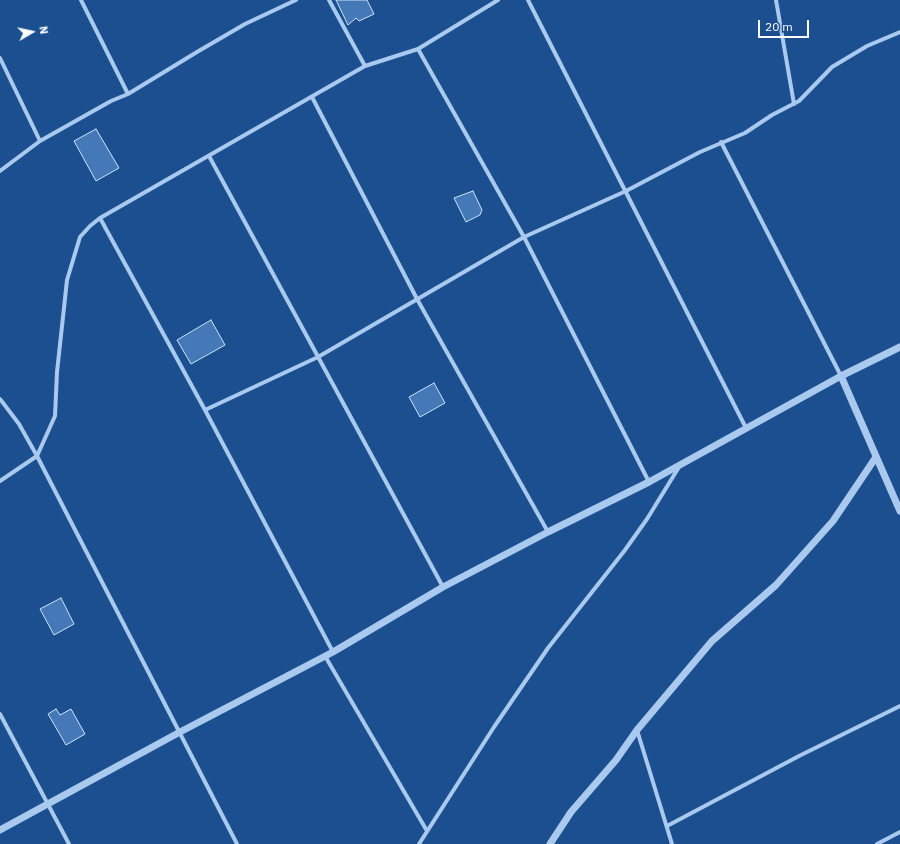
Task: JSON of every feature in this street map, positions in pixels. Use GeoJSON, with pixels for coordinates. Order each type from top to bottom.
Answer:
{"type":"FeatureCollection","features":[{"type":"Feature","properties":{"kind":"street"},"geometry":{"type":"LineString","coordinates":[[81,0],[128,94]]}},
{"type":"Feature","properties":{"kind":"street"},"geometry":{"type":"LineString","coordinates":[[0,171],[40,141],[111,101],[128,94],[238,28],[296,0]]}},
{"type":"Feature","properties":{"kind":"street"},"geometry":{"type":"LineString","coordinates":[[329,0],[365,66]]}},
{"type":"Feature","properties":{"kind":"street"},"geometry":{"type":"LineString","coordinates":[[0,481],[37,456],[54,416],[57,372],[67,280],[80,237],[90,226],[100,218],[365,66],[418,49],[498,0]]}},
{"type":"Feature","properties":{"kind":"street"},"geometry":{"type":"LineString","coordinates":[[528,0],[746,428]]}},
{"type":"Feature","properties":{"kind":"street"},"geometry":{"type":"LineString","coordinates":[[776,0],[794,104]]}},
{"type":"Feature","properties":{"kind":"street"},"geometry":{"type":"LineString","coordinates":[[205,410],[318,357],[524,237],[626,191],[721,142],[744,133],[772,115],[799,101],[832,68],[867,46],[900,32]]}},
{"type":"Feature","properties":{"kind":"street"},"geometry":{"type":"LineString","coordinates":[[418,49],[524,237],[649,482]]}},
{"type":"Feature","properties":{"kind":"street"},"geometry":{"type":"LineString","coordinates":[[0,58],[40,141]]}},
{"type":"Feature","properties":{"kind":"street"},"geometry":{"type":"LineString","coordinates":[[312,97],[417,299],[548,532]]}},
{"type":"Feature","properties":{"kind":"street"},"geometry":{"type":"LineString","coordinates":[[721,142],[841,376],[900,511]]}},
{"type":"Feature","properties":{"kind":"street"},"geometry":{"type":"LineString","coordinates":[[209,156],[443,586]]}},
{"type":"Feature","properties":{"kind":"street"},"geometry":{"type":"LineString","coordinates":[[100,218],[205,410],[332,652]]}},
{"type":"Feature","properties":{"kind":"street"},"geometry":{"type":"LineString","coordinates":[[0,830],[180,732],[332,652],[443,586],[649,482],[841,376],[900,347]]}},
{"type":"Feature","properties":{"kind":"street"},"geometry":{"type":"LineString","coordinates":[[0,399],[19,424],[37,456],[237,844]]}},
{"type":"Feature","properties":{"kind":"street"},"geometry":{"type":"LineString","coordinates":[[550,844],[571,812],[616,760],[637,730],[712,641],[776,585],[833,521],[876,457]]}},
{"type":"Feature","properties":{"kind":"street"},"geometry":{"type":"LineString","coordinates":[[419,844],[494,727],[548,648],[625,550],[647,519],[680,465]]}},
{"type":"Feature","properties":{"kind":"street"},"geometry":{"type":"LineString","coordinates":[[324,656],[427,831]]}},
{"type":"Feature","properties":{"kind":"street"},"geometry":{"type":"LineString","coordinates":[[667,826],[799,756],[900,706]]}},
{"type":"Feature","properties":{"kind":"street"},"geometry":{"type":"LineString","coordinates":[[0,714],[69,844]]}},
{"type":"Feature","properties":{"kind":"street"},"geometry":{"type":"LineString","coordinates":[[637,730],[672,844]]}},
{"type":"Feature","properties":{"kind":"street"},"geometry":{"type":"LineString","coordinates":[[877,844],[900,832]]}},
{"type":"Feature","properties":{"kind":"building"},"geometry":{"type":"Polygon","coordinates":[[[336,0],[367,0],[374,14],[359,21],[356,18],[348,25],[336,0]]]}},
{"type":"Feature","properties":{"kind":"building"},"geometry":{"type":"Polygon","coordinates":[[[96,129],[119,168],[96,181],[74,141],[96,129]]]}},
{"type":"Feature","properties":{"kind":"building"},"geometry":{"type":"Polygon","coordinates":[[[473,191],[482,210],[480,215],[466,222],[454,198],[473,191]]]}},
{"type":"Feature","properties":{"kind":"building"},"geometry":{"type":"Polygon","coordinates":[[[211,320],[225,345],[191,364],[177,340],[211,320]]]}},
{"type":"Feature","properties":{"kind":"building"},"geometry":{"type":"Polygon","coordinates":[[[434,383],[445,403],[420,417],[409,397],[434,383]]]}},
{"type":"Feature","properties":{"kind":"building"},"geometry":{"type":"Polygon","coordinates":[[[61,598],[74,624],[54,635],[40,609],[61,598]]]}},
{"type":"Feature","properties":{"kind":"building"},"geometry":{"type":"Polygon","coordinates":[[[56,709],[60,715],[71,709],[85,734],[66,745],[48,714],[56,709]]]}}]}
